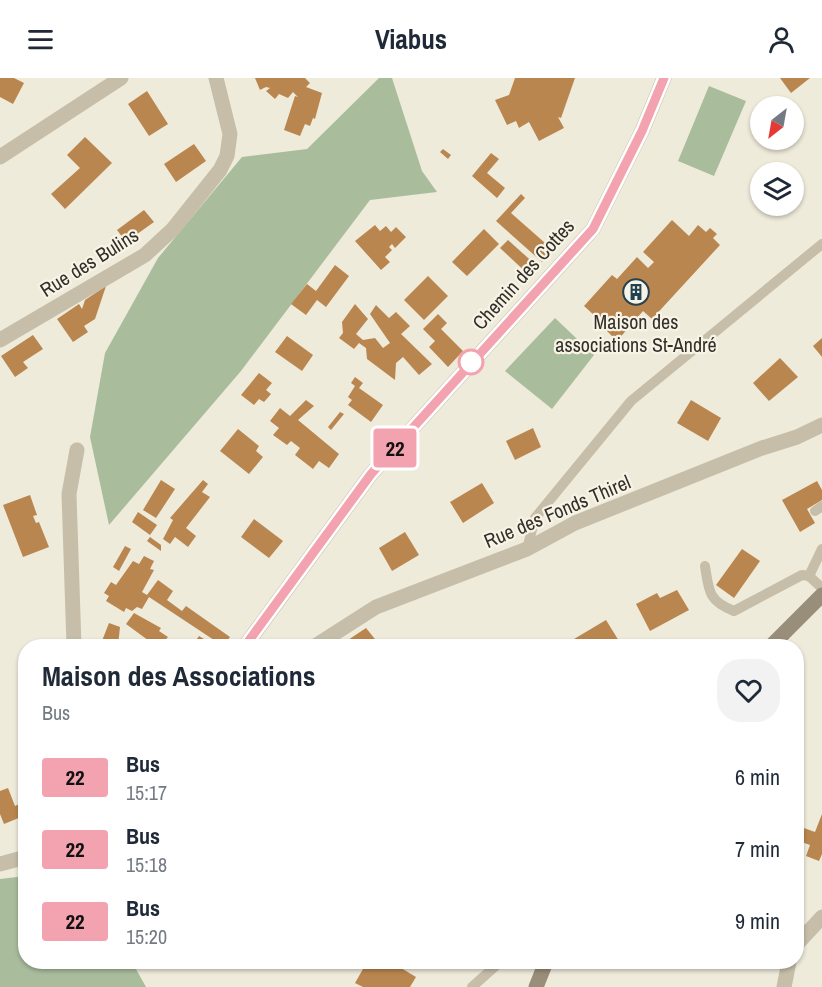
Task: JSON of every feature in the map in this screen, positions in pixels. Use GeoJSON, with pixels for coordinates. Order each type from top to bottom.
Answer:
{"type":"FeatureCollection","features":[{"type":"Feature","properties":{"kind":"street"},"geometry":{"type":"LineString","coordinates":[[0,157],[120,78]]}},
{"type":"Feature","properties":{"kind":"street","name":"Rue des Bulins"},"geometry":{"type":"LineString","coordinates":[[0,340],[145,255],[173,229],[220,170],[227,156],[230,134],[216,78]]}},
{"type":"Feature","properties":{"kind":"street","name":"Chemin des Cottes"},"geometry":{"type":"LineString","coordinates":[[250,639],[371,474],[593,229],[642,131],[664,78]]}},
{"type":"Feature","properties":{"kind":"street","name":"Rue des Fonds Thirel"},"geometry":{"type":"LineString","coordinates":[[326,639],[376,607],[527,549],[575,524],[762,448],[797,437],[822,424]]}},
{"type":"Feature","properties":{"kind":"street"},"geometry":{"type":"LineString","coordinates":[[74,639],[69,494],[77,450]]}},
{"type":"Feature","properties":{"kind":"street"},"geometry":{"type":"LineString","coordinates":[[778,639],[822,595]]}},
{"type":"Feature","properties":{"kind":"street"},"geometry":{"type":"LineString","coordinates":[[0,864],[18,859]]}},
{"type":"Feature","properties":{"kind":"street"},"geometry":{"type":"LineString","coordinates":[[804,936],[822,917]]}},
{"type":"Feature","properties":{"kind":"street"},"geometry":{"type":"LineString","coordinates":[[536,987],[543,969]]}},
{"type":"Feature","properties":{"kind":"street"},"geometry":{"type":"LineString","coordinates":[[547,987],[554,969]]}},
{"type":"Feature","properties":{"kind":"street"},"geometry":{"type":"LineString","coordinates":[[784,987],[788,969]]}},
{"type":"Feature","properties":{"kind":"lane"},"geometry":{"type":"LineString","coordinates":[[527,549],[535,518],[631,401],[822,244]]}},
{"type":"Feature","properties":{"kind":"lane"},"geometry":{"type":"LineString","coordinates":[[809,576],[822,549]]}},
{"type":"Feature","properties":{"kind":"lane"},"geometry":{"type":"LineString","coordinates":[[705,566],[709,592],[719,605],[734,611],[802,575],[809,576],[822,588]]}},
{"type":"Feature","properties":{"kind":"lane"},"geometry":{"type":"LineString","coordinates":[[472,987],[492,969]]}},
{"type":"Feature","properties":{"kind":"green space"},"geometry":{"type":"Polygon","coordinates":[[[379,78],[392,78],[422,171],[437,192],[370,200],[241,371],[109,525],[90,437],[105,353],[158,258],[242,157],[307,149],[379,78]]]}},
{"type":"Feature","properties":{"kind":"green space"},"geometry":{"type":"Polygon","coordinates":[[[709,86],[746,101],[714,176],[678,161],[709,86]]]}},
{"type":"Feature","properties":{"kind":"green space"},"geometry":{"type":"Polygon","coordinates":[[[555,318],[594,355],[552,409],[505,371],[555,318]]]}},
{"type":"Feature","properties":{"kind":"green space"},"geometry":{"type":"Polygon","coordinates":[[[18,877],[18,969],[136,969],[146,987],[0,987],[0,879],[18,877]]]}},
{"type":"Feature","properties":{"kind":"building"},"geometry":{"type":"Polygon","coordinates":[[[0,78],[14,78],[24,83],[13,104],[0,97],[0,78]]]}},
{"type":"Feature","properties":{"kind":"building"},"geometry":{"type":"Polygon","coordinates":[[[255,78],[305,78],[310,83],[306,87],[322,93],[315,119],[313,118],[310,126],[305,124],[300,136],[284,130],[295,96],[298,97],[293,92],[288,98],[279,94],[275,99],[266,91],[270,88],[260,90],[255,78]]]}},
{"type":"Feature","properties":{"kind":"building"},"geometry":{"type":"Polygon","coordinates":[[[515,78],[575,78],[561,118],[558,117],[564,128],[539,141],[529,122],[519,128],[516,121],[507,125],[495,100],[509,95],[515,78]]]}},
{"type":"Feature","properties":{"kind":"building"},"geometry":{"type":"Polygon","coordinates":[[[780,78],[810,78],[791,93],[780,78]]]}},
{"type":"Feature","properties":{"kind":"building"},"geometry":{"type":"Polygon","coordinates":[[[147,91],[168,124],[149,136],[128,104],[147,91]]]}},
{"type":"Feature","properties":{"kind":"building"},"geometry":{"type":"Polygon","coordinates":[[[85,137],[112,163],[65,209],[51,194],[80,168],[67,155],[85,137]]]}},
{"type":"Feature","properties":{"kind":"building"},"geometry":{"type":"Polygon","coordinates":[[[194,144],[206,161],[176,182],[164,164],[194,144]]]}},
{"type":"Feature","properties":{"kind":"building"},"geometry":{"type":"Polygon","coordinates":[[[443,149],[451,155],[448,159],[440,152],[443,149]]]}},
{"type":"Feature","properties":{"kind":"building"},"geometry":{"type":"Polygon","coordinates":[[[491,153],[499,159],[487,173],[505,188],[497,198],[472,176],[491,153]]]}},
{"type":"Feature","properties":{"kind":"building"},"geometry":{"type":"Polygon","coordinates":[[[521,194],[525,198],[511,213],[553,250],[542,262],[496,221],[521,194]]]}},
{"type":"Feature","properties":{"kind":"building"},"geometry":{"type":"Polygon","coordinates":[[[144,210],[154,222],[126,242],[117,230],[144,210]]]}},
{"type":"Feature","properties":{"kind":"building","name":"Maison des associations St-André"},"geometry":{"type":"Polygon","coordinates":[[[672,220],[689,236],[698,225],[706,232],[710,228],[717,234],[713,238],[720,245],[652,319],[643,311],[617,341],[605,329],[607,327],[584,306],[612,275],[617,279],[637,257],[648,268],[654,262],[643,252],[672,220]]]}},
{"type":"Feature","properties":{"kind":"building"},"geometry":{"type":"Polygon","coordinates":[[[375,225],[380,231],[386,226],[391,232],[396,227],[406,237],[395,248],[392,244],[389,247],[392,250],[385,257],[390,262],[381,270],[355,241],[375,225]]]}},
{"type":"Feature","properties":{"kind":"building"},"geometry":{"type":"Polygon","coordinates":[[[484,229],[499,244],[467,276],[452,262],[484,229]]]}},
{"type":"Feature","properties":{"kind":"building"},"geometry":{"type":"Polygon","coordinates":[[[508,240],[537,266],[529,275],[500,248],[508,240]]]}},
{"type":"Feature","properties":{"kind":"building"},"geometry":{"type":"Polygon","coordinates":[[[335,265],[349,276],[326,307],[317,300],[306,315],[291,304],[307,284],[316,291],[335,265]]]}},
{"type":"Feature","properties":{"kind":"building"},"geometry":{"type":"Polygon","coordinates":[[[428,276],[448,296],[424,320],[404,300],[428,276]]]}},
{"type":"Feature","properties":{"kind":"building"},"geometry":{"type":"Polygon","coordinates":[[[106,286],[95,319],[84,326],[88,332],[73,342],[57,319],[79,304],[82,309],[85,300],[106,286]]]}},
{"type":"Feature","properties":{"kind":"building"},"geometry":{"type":"Polygon","coordinates":[[[355,304],[368,319],[356,334],[363,340],[375,338],[383,348],[390,343],[370,314],[376,305],[389,318],[396,312],[410,326],[401,334],[432,364],[419,375],[403,357],[396,363],[395,380],[367,359],[366,348],[359,343],[354,349],[339,338],[343,333],[342,322],[355,304]]]}},
{"type":"Feature","properties":{"kind":"building"},"geometry":{"type":"Polygon","coordinates":[[[438,314],[447,323],[441,329],[463,351],[448,367],[429,347],[435,341],[423,329],[438,314]]]}},
{"type":"Feature","properties":{"kind":"building"},"geometry":{"type":"Polygon","coordinates":[[[33,335],[43,349],[23,362],[28,368],[15,377],[1,356],[33,335]]]}},
{"type":"Feature","properties":{"kind":"building"},"geometry":{"type":"Polygon","coordinates":[[[287,336],[313,355],[302,371],[275,352],[287,336]]]}},
{"type":"Feature","properties":{"kind":"building"},"geometry":{"type":"Polygon","coordinates":[[[822,338],[822,357],[813,346],[822,338]]]}},
{"type":"Feature","properties":{"kind":"building"},"geometry":{"type":"Polygon","coordinates":[[[780,358],[798,377],[769,401],[753,383],[780,358]]]}},
{"type":"Feature","properties":{"kind":"building"},"geometry":{"type":"Polygon","coordinates":[[[259,373],[272,383],[266,390],[271,394],[264,402],[259,399],[254,405],[241,395],[259,373]]]}},
{"type":"Feature","properties":{"kind":"building"},"geometry":{"type":"Polygon","coordinates":[[[355,377],[363,383],[359,388],[383,405],[371,422],[348,405],[352,400],[348,397],[355,386],[351,383],[355,377]]]}},
{"type":"Feature","properties":{"kind":"building"},"geometry":{"type":"Polygon","coordinates":[[[306,400],[314,406],[298,420],[339,454],[329,468],[319,461],[313,469],[295,455],[300,448],[291,441],[287,445],[273,435],[279,428],[270,421],[280,408],[290,416],[306,400]]]}},
{"type":"Feature","properties":{"kind":"building"},"geometry":{"type":"Polygon","coordinates":[[[691,400],[721,418],[708,441],[677,423],[691,400]]]}},
{"type":"Feature","properties":{"kind":"building"},"geometry":{"type":"Polygon","coordinates":[[[340,412],[344,414],[331,430],[328,427],[340,412]]]}},
{"type":"Feature","properties":{"kind":"building"},"geometry":{"type":"Polygon","coordinates":[[[533,428],[541,447],[515,460],[506,441],[533,428]]]}},
{"type":"Feature","properties":{"kind":"building"},"geometry":{"type":"Polygon","coordinates":[[[238,429],[259,446],[256,451],[263,457],[249,474],[220,451],[238,429]]]}},
{"type":"Feature","properties":{"kind":"building"},"geometry":{"type":"Polygon","coordinates":[[[161,480],[175,489],[156,518],[143,510],[161,480]]]}},
{"type":"Feature","properties":{"kind":"building"},"geometry":{"type":"Polygon","coordinates":[[[203,480],[208,484],[202,492],[210,497],[186,528],[196,536],[188,547],[175,537],[170,544],[163,539],[173,520],[170,518],[203,480]]]}},
{"type":"Feature","properties":{"kind":"building"},"geometry":{"type":"Polygon","coordinates":[[[817,481],[822,490],[822,500],[807,509],[815,523],[800,532],[782,500],[817,481]]]}},
{"type":"Feature","properties":{"kind":"building"},"geometry":{"type":"Polygon","coordinates":[[[482,483],[494,503],[463,523],[450,502],[482,483]]]}},
{"type":"Feature","properties":{"kind":"building"},"geometry":{"type":"Polygon","coordinates":[[[30,495],[37,515],[33,516],[36,523],[39,522],[49,547],[23,557],[3,505],[30,495]]]}},
{"type":"Feature","properties":{"kind":"building"},"geometry":{"type":"Polygon","coordinates":[[[138,512],[157,525],[150,535],[132,522],[138,512]]]}},
{"type":"Feature","properties":{"kind":"building"},"geometry":{"type":"Polygon","coordinates":[[[254,519],[283,541],[269,558],[241,537],[254,519]]]}},
{"type":"Feature","properties":{"kind":"building"},"geometry":{"type":"Polygon","coordinates":[[[405,532],[419,555],[392,571],[379,548],[405,532]]]}},
{"type":"Feature","properties":{"kind":"building"},"geometry":{"type":"Polygon","coordinates":[[[150,537],[161,545],[161,551],[147,541],[150,537]]]}},
{"type":"Feature","properties":{"kind":"building"},"geometry":{"type":"Polygon","coordinates":[[[125,546],[131,549],[119,571],[113,567],[125,546]]]}},
{"type":"Feature","properties":{"kind":"building"},"geometry":{"type":"Polygon","coordinates":[[[742,549],[760,561],[734,598],[716,585],[742,549]]]}},
{"type":"Feature","properties":{"kind":"building"},"geometry":{"type":"Polygon","coordinates":[[[144,556],[154,561],[150,569],[154,570],[142,592],[147,595],[158,580],[173,591],[167,600],[182,611],[186,606],[230,637],[228,639],[212,639],[149,597],[142,609],[137,607],[132,611],[126,608],[124,612],[106,601],[109,596],[104,593],[111,582],[116,585],[133,561],[139,564],[144,556]]]}},
{"type":"Feature","properties":{"kind":"building"},"geometry":{"type":"Polygon","coordinates":[[[677,590],[689,610],[650,631],[636,604],[657,593],[660,598],[677,590]]]}},
{"type":"Feature","properties":{"kind":"building"},"geometry":{"type":"Polygon","coordinates":[[[134,613],[161,628],[159,631],[168,637],[166,639],[146,639],[126,624],[134,613]]]}},
{"type":"Feature","properties":{"kind":"building"},"geometry":{"type":"Polygon","coordinates":[[[606,620],[618,639],[574,639],[606,620]]]}},
{"type":"Feature","properties":{"kind":"building"},"geometry":{"type":"Polygon","coordinates":[[[109,623],[120,627],[119,639],[103,639],[109,623]]]}},
{"type":"Feature","properties":{"kind":"building"},"geometry":{"type":"Polygon","coordinates":[[[366,628],[375,639],[350,639],[366,628]]]}},
{"type":"Feature","properties":{"kind":"building"},"geometry":{"type":"Polygon","coordinates":[[[8,788],[15,806],[18,805],[18,818],[4,824],[0,814],[0,791],[8,788]]]}},
{"type":"Feature","properties":{"kind":"building"},"geometry":{"type":"Polygon","coordinates":[[[822,814],[822,854],[819,861],[806,856],[810,845],[804,843],[804,828],[815,832],[822,814]]]}},
{"type":"Feature","properties":{"kind":"building"},"geometry":{"type":"Polygon","coordinates":[[[363,969],[403,969],[416,977],[410,987],[363,987],[355,983],[363,969]]]}},
{"type":"Feature","properties":{"kind":"bus line","name":"22"},"geometry":{"type":"LineString","coordinates":[[250,639],[371,474],[593,229],[642,131],[664,78]]}},
{"type":"Feature","properties":{"kind":"place","name":"Maison des associations St-André"},"geometry":{"type":"Point","coordinates":[636,292]}}]}
